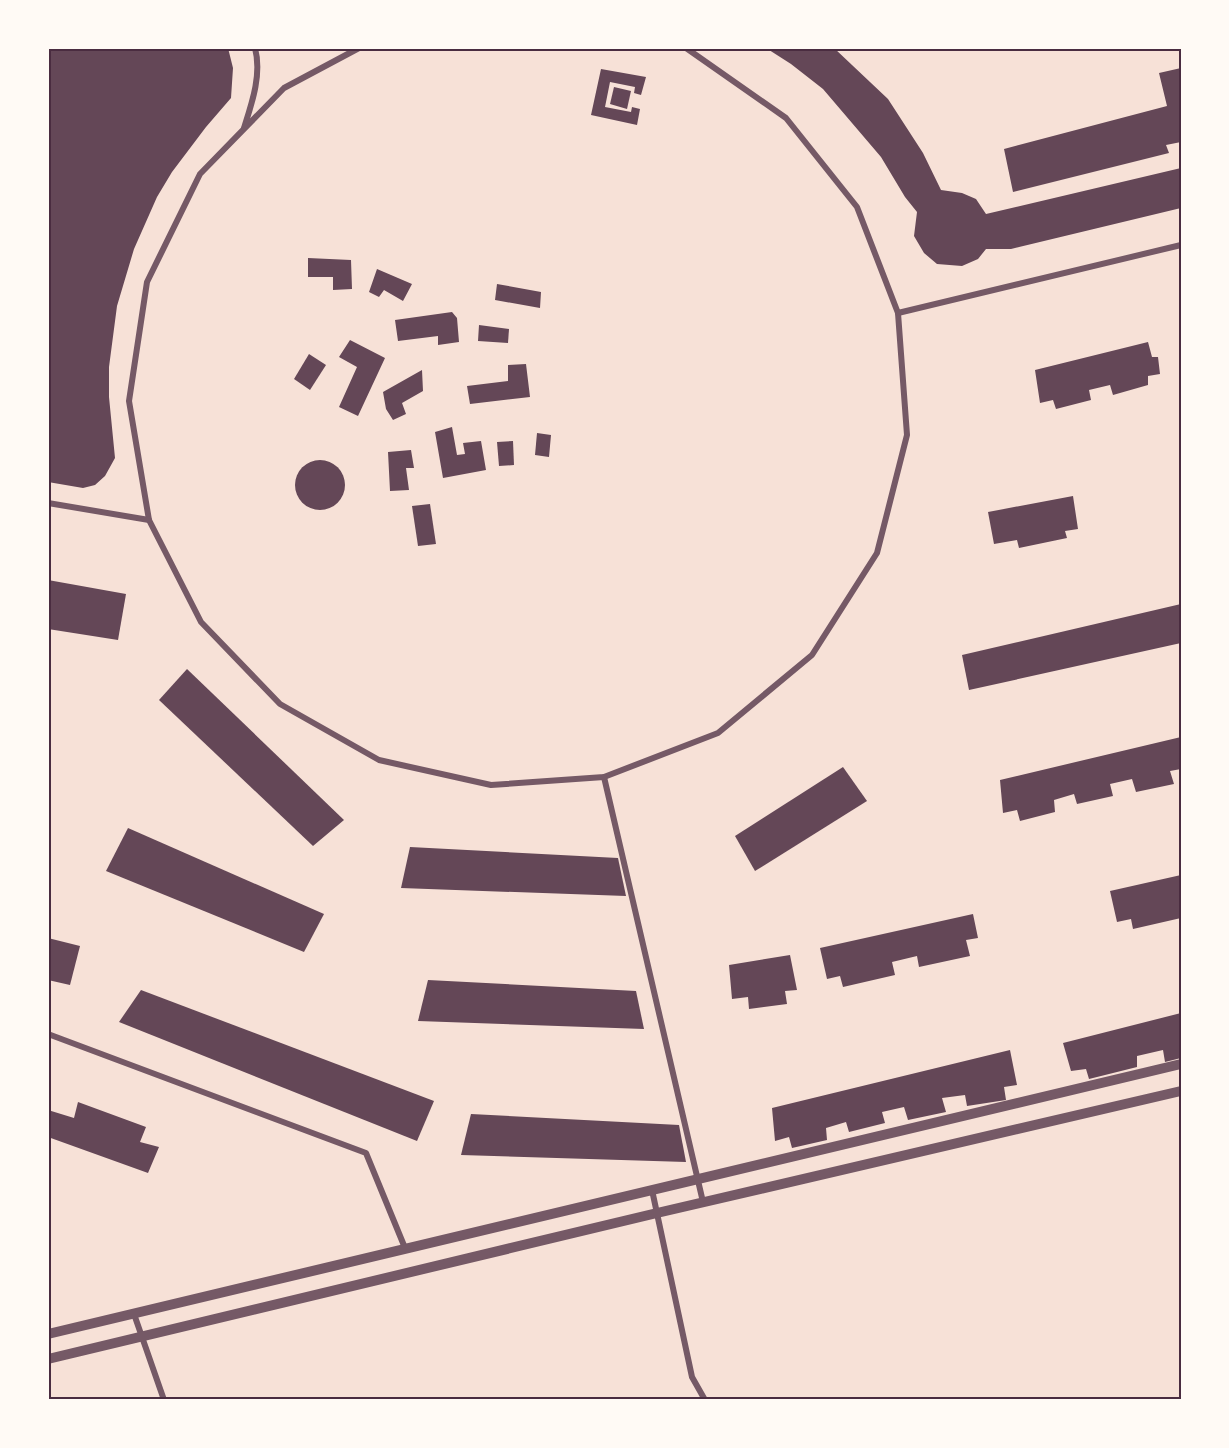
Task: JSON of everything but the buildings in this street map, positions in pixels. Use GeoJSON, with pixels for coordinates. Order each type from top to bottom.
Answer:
{"type":"FeatureCollection","features":[{"type":"Feature","properties":{"kind":"street"},"geometry":{"type":"LineString","coordinates":[[244,129],[255,93],[258,59],[255,48]]}},
{"type":"Feature","properties":{"kind":"street"},"geometry":{"type":"LineString","coordinates":[[359,48],[284,87],[200,174],[147,282],[129,401],[149,520],[201,622],[280,704],[379,760],[491,785],[604,777],[718,733],[812,655],[877,553],[907,435],[898,313],[857,207],[786,118],[686,48]]}},
{"type":"Feature","properties":{"kind":"street"},"geometry":{"type":"LineString","coordinates":[[898,313],[1181,245]]}},
{"type":"Feature","properties":{"kind":"street"},"geometry":{"type":"LineString","coordinates":[[48,503],[149,520]]}},
{"type":"Feature","properties":{"kind":"street"},"geometry":{"type":"LineString","coordinates":[[604,777],[703,1202]]}},
{"type":"Feature","properties":{"kind":"street"},"geometry":{"type":"LineString","coordinates":[[48,1034],[366,1153],[405,1248]]}},
{"type":"Feature","properties":{"kind":"street"},"geometry":{"type":"LineString","coordinates":[[48,1334],[1181,1064]]}},
{"type":"Feature","properties":{"kind":"street"},"geometry":{"type":"LineString","coordinates":[[48,1359],[657,1212],[1181,1091]]}},
{"type":"Feature","properties":{"kind":"street"},"geometry":{"type":"LineString","coordinates":[[652,1189],[692,1377],[705,1400]]}},
{"type":"Feature","properties":{"kind":"street"},"geometry":{"type":"LineString","coordinates":[[134,1314],[144,1337],[164,1400]]}}]}
